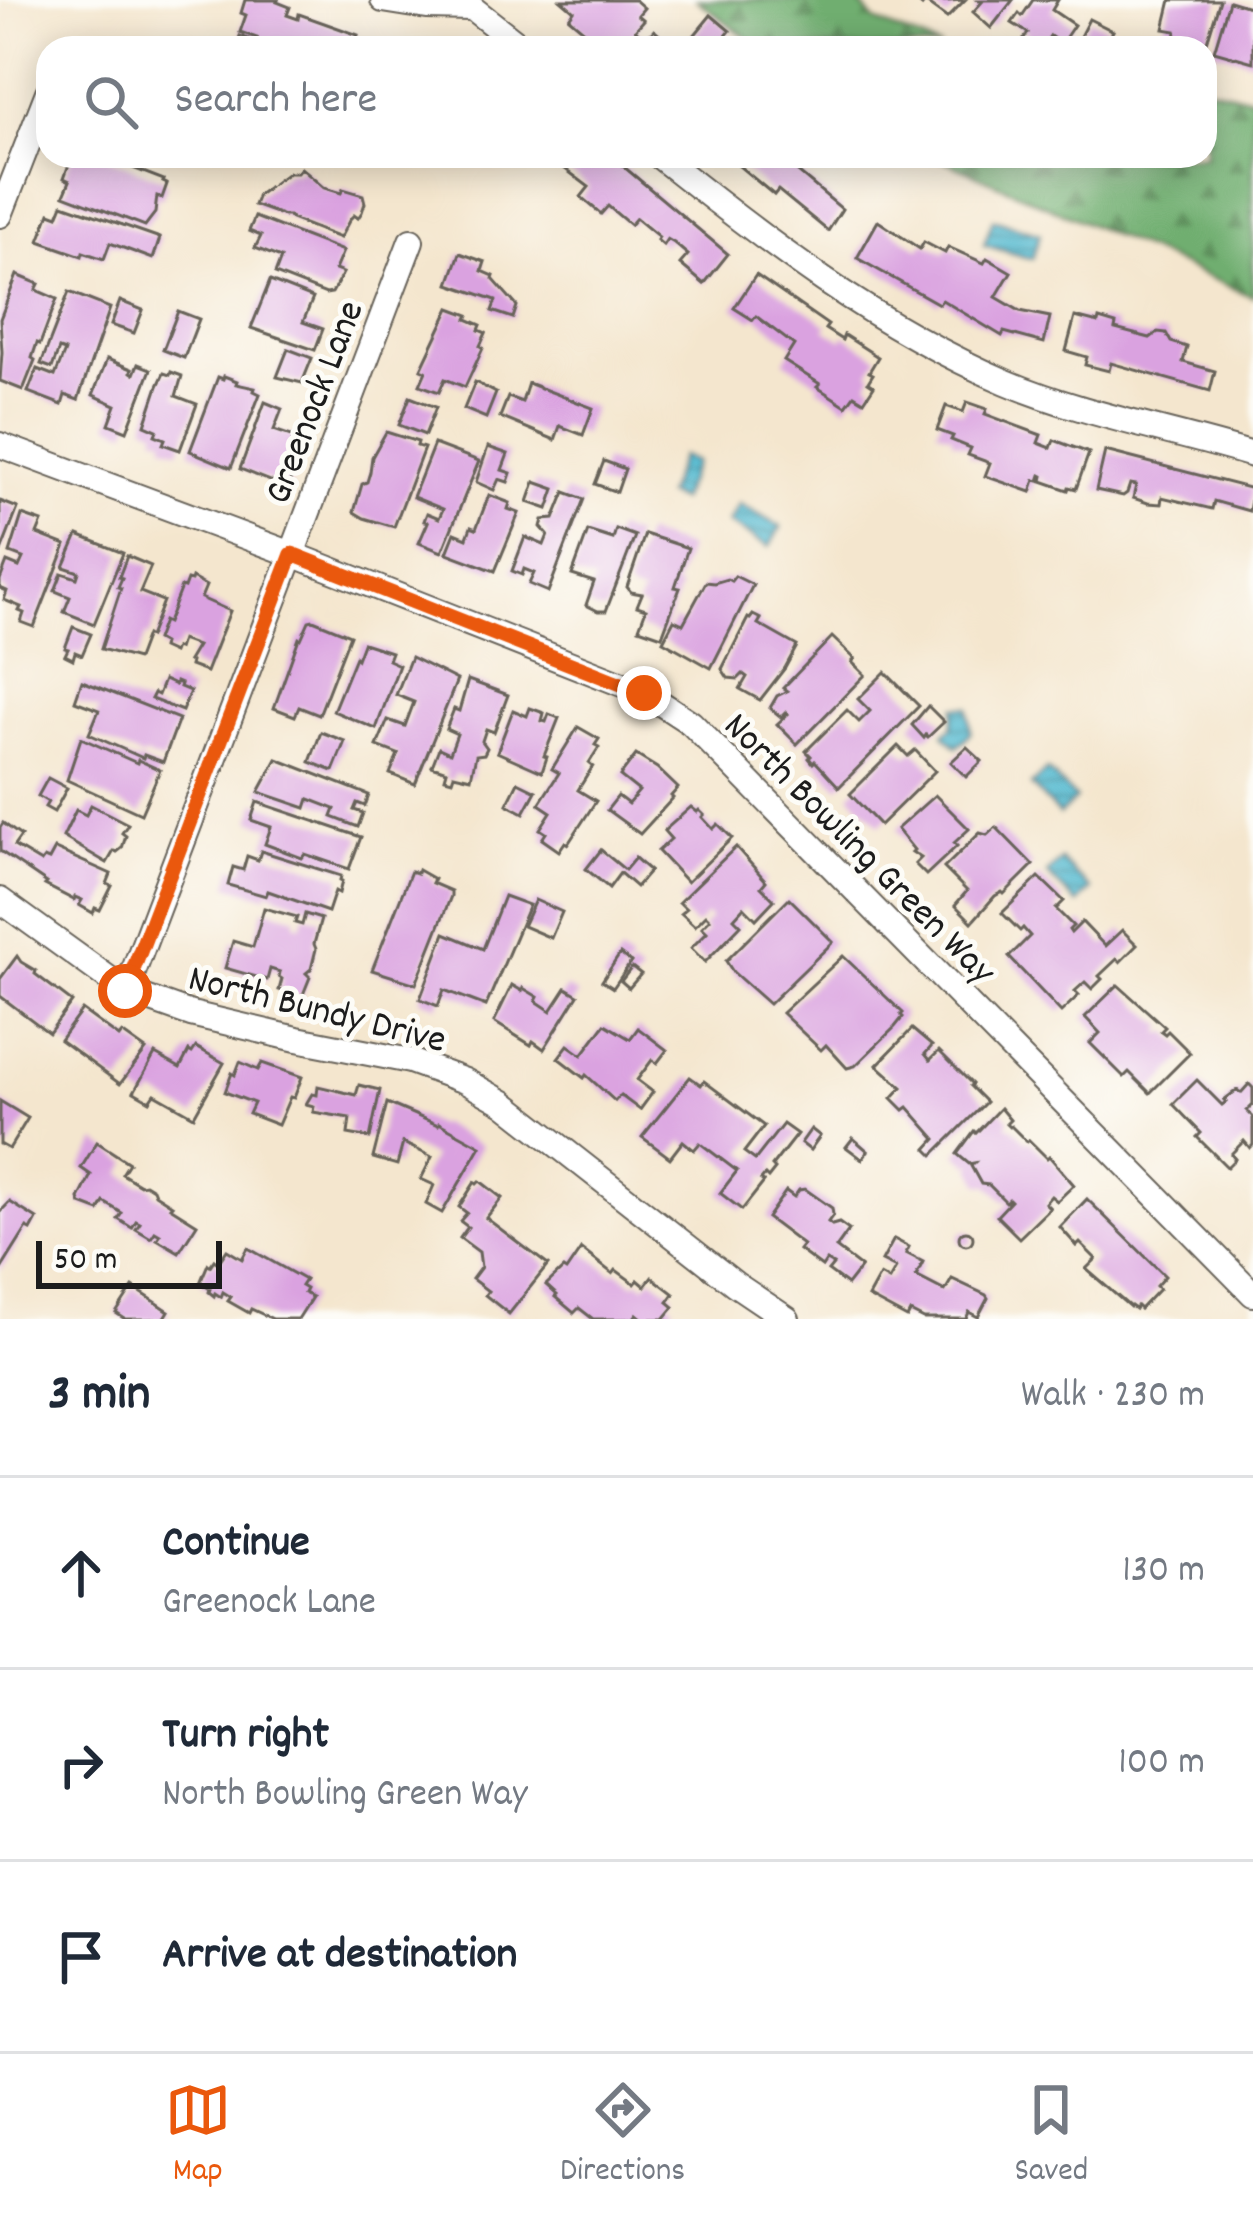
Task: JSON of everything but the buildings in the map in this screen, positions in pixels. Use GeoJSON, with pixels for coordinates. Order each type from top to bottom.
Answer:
{"type":"FeatureCollection","features":[{"type":"Feature","properties":{"kind":"street"},"geometry":{"type":"LineString","coordinates":[[383,0],[428,7],[473,4],[509,36]]}},
{"type":"Feature","properties":{"kind":"street"},"geometry":{"type":"LineString","coordinates":[[0,215],[36,123]]}},
{"type":"Feature","properties":{"kind":"street"},"geometry":{"type":"LineString","coordinates":[[675,168],[831,288],[1007,383],[1253,455]]}},
{"type":"Feature","properties":{"kind":"street","name":"Greenock Lane"},"geometry":{"type":"LineString","coordinates":[[125,991],[411,241]]}},
{"type":"Feature","properties":{"kind":"street","name":"North Bowling Green Way"},"geometry":{"type":"LineString","coordinates":[[0,445],[644,693],[691,723],[1253,1294]]}},
{"type":"Feature","properties":{"kind":"street","name":"North Bundy Drive"},"geometry":{"type":"LineString","coordinates":[[0,900],[125,991],[191,1014],[410,1061],[465,1081],[504,1103],[735,1284],[787,1319]]}},
{"type":"Feature","properties":{"kind":"green space"},"geometry":{"type":"Polygon","coordinates":[[[697,0],[857,0],[875,21],[912,36],[745,36],[697,0]]]}},
{"type":"Feature","properties":{"kind":"green space"},"geometry":{"type":"Polygon","coordinates":[[[1217,90],[1253,98],[1253,297],[961,168],[1217,168],[1217,90]]]}},
{"type":"Feature","properties":{"kind":"water"},"geometry":{"type":"Polygon","coordinates":[[[993,219],[1040,234],[1032,259],[984,245],[993,219]]]}},
{"type":"Feature","properties":{"kind":"water"},"geometry":{"type":"Polygon","coordinates":[[[681,456],[695,462],[680,501],[666,495],[681,456]]]}},
{"type":"Feature","properties":{"kind":"water"},"geometry":{"type":"Polygon","coordinates":[[[739,504],[781,527],[769,547],[728,523],[739,504]]]}},
{"type":"Feature","properties":{"kind":"water"},"geometry":{"type":"Polygon","coordinates":[[[955,707],[968,707],[971,732],[957,747],[944,734],[952,727],[955,707]]]}},
{"type":"Feature","properties":{"kind":"water"},"geometry":{"type":"Polygon","coordinates":[[[1047,770],[1076,799],[1059,815],[1031,785],[1047,770]]]}},
{"type":"Feature","properties":{"kind":"water"},"geometry":{"type":"Polygon","coordinates":[[[1061,860],[1091,890],[1077,904],[1047,874],[1061,860]]]}},
{"type":"Feature","properties":{"kind":"route"},"geometry":{"type":"LineString","coordinates":[[125,991],[292,554],[644,693]]}}]}
